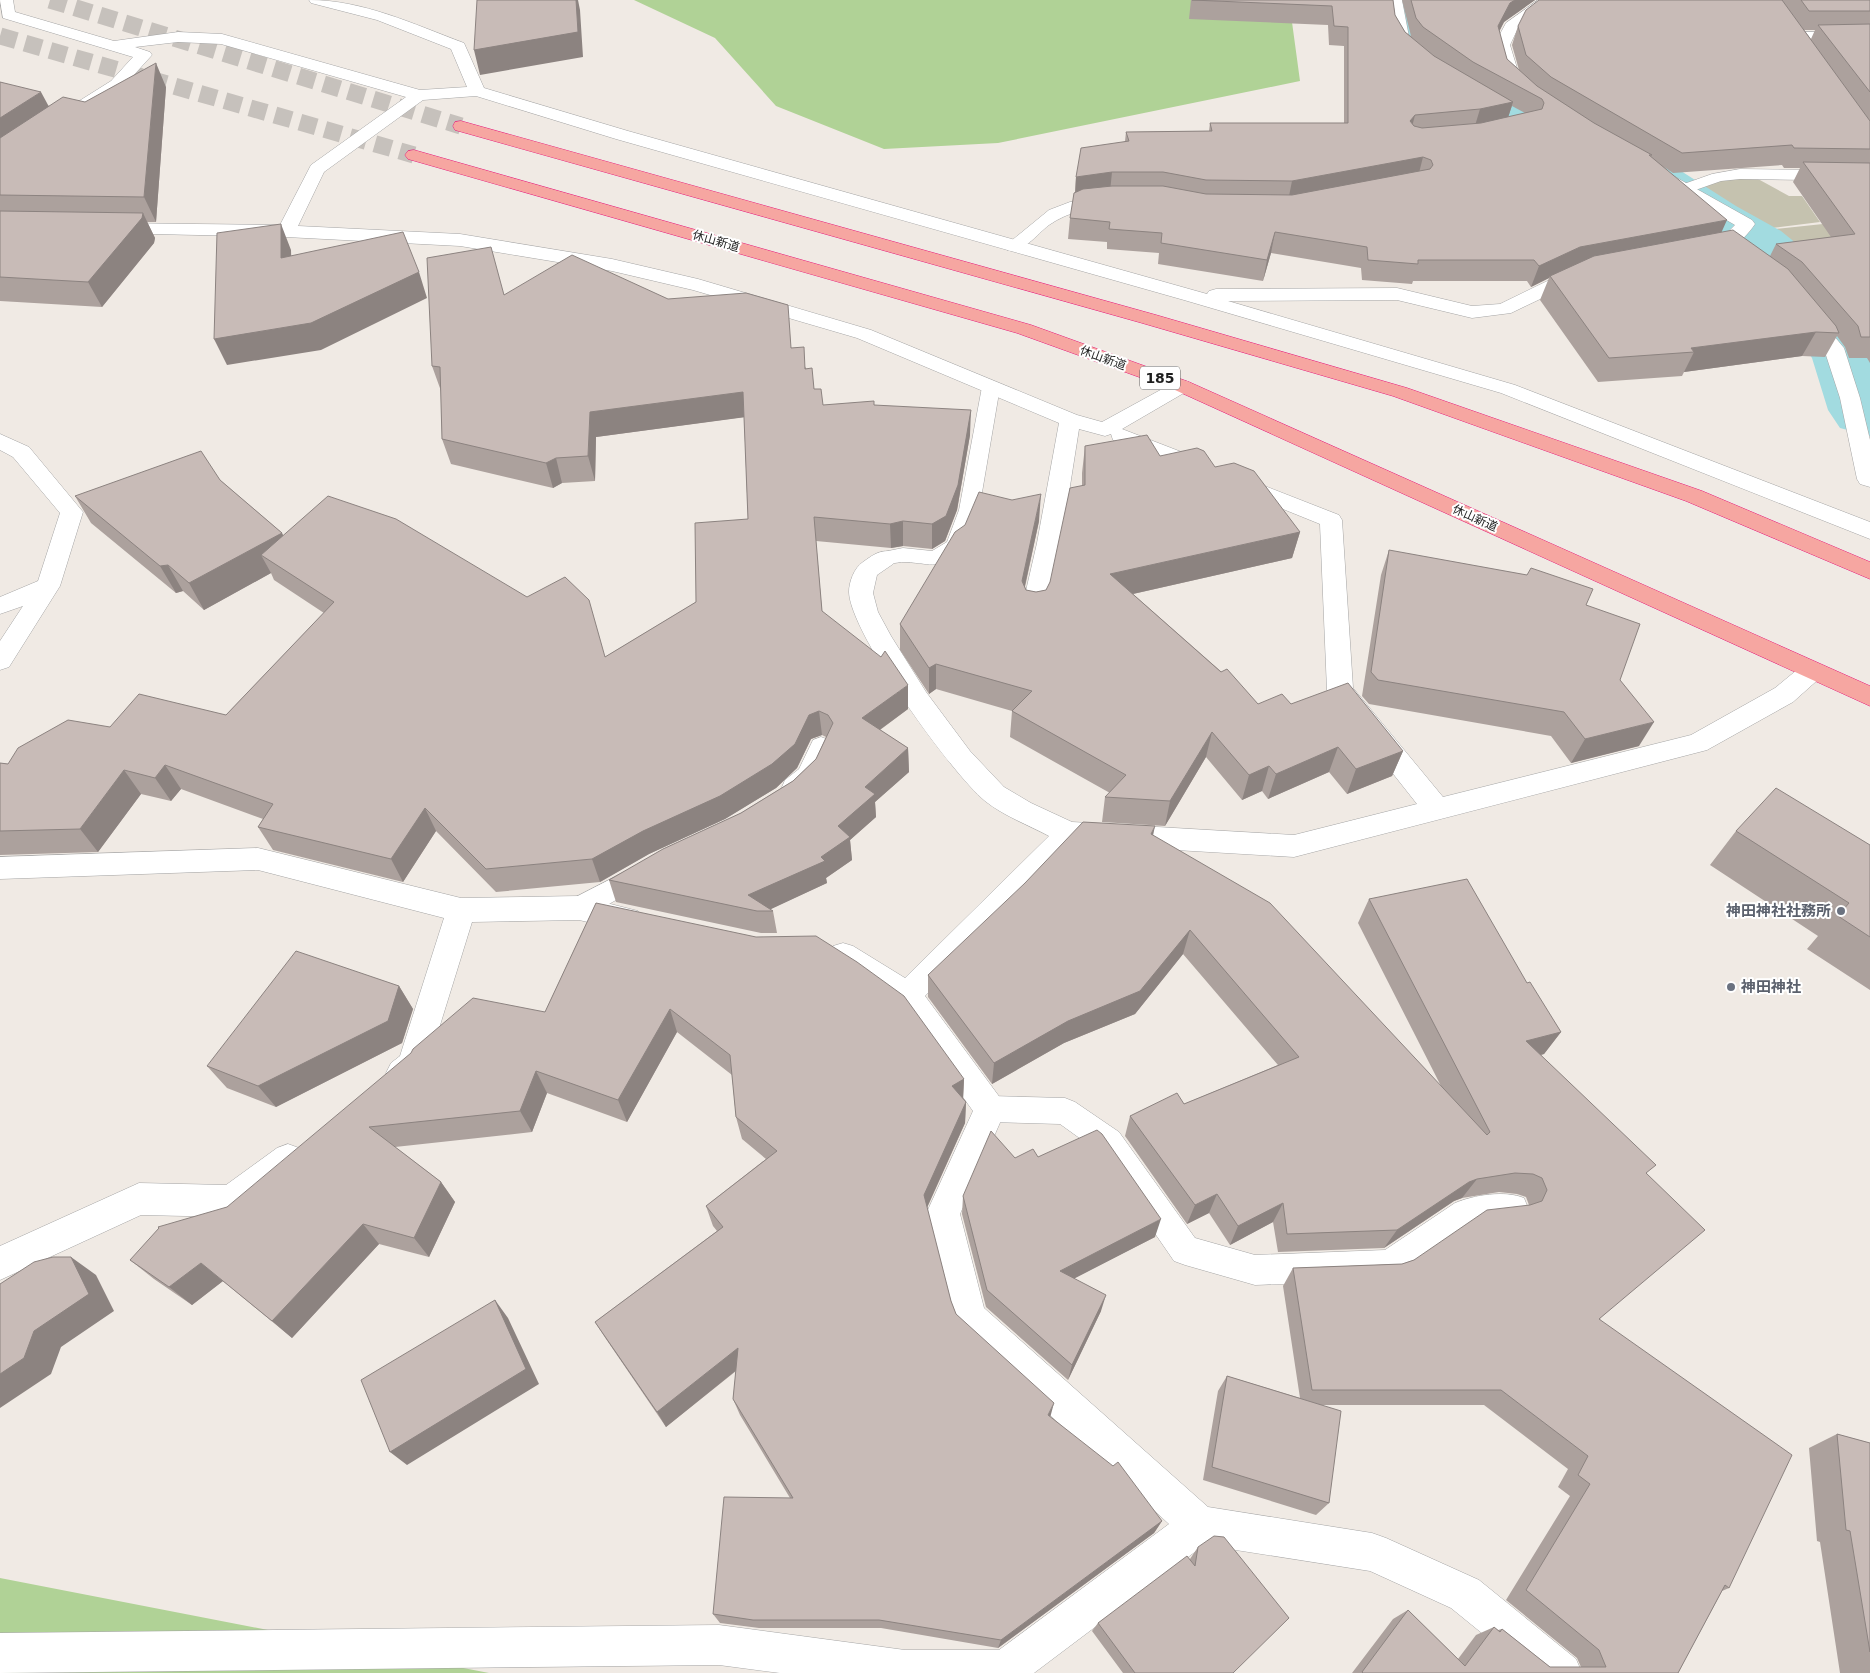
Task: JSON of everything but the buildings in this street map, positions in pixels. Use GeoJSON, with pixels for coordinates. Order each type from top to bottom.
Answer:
{"type":"FeatureCollection","features":[{"type":"Feature","properties":{"kind":"highway"},"geometry":{"type":"LineString","coordinates":[[461,126],[1149,319],[1400,392],[1694,496],[1870,570]]}},
{"type":"Feature","properties":{"kind":"highway","name":"休山新道"},"geometry":{"type":"LineString","coordinates":[[414,154],[1024,329],[1182,386],[1870,697]]}},
{"type":"Feature","properties":{"kind":"street"},"geometry":{"type":"LineString","coordinates":[[6,0],[8,15],[144,55],[117,84],[70,115]]}},
{"type":"Feature","properties":{"kind":"street"},"geometry":{"type":"LineString","coordinates":[[316,0],[382,17],[458,46],[477,91]]}},
{"type":"Feature","properties":{"kind":"street"},"geometry":{"type":"LineString","coordinates":[[1395,0],[1401,37],[1411,53],[1425,62]]}},
{"type":"Feature","properties":{"kind":"street"},"geometry":{"type":"LineString","coordinates":[[1524,89],[1510,77],[1502,45],[1511,26],[1548,0]]}},
{"type":"Feature","properties":{"kind":"street"},"geometry":{"type":"LineString","coordinates":[[1784,22],[1805,52]]}},
{"type":"Feature","properties":{"kind":"street"},"geometry":{"type":"LineString","coordinates":[[112,46],[178,36],[222,39],[419,95],[477,91],[622,135],[1191,296],[1508,389],[1870,531]]}},
{"type":"Feature","properties":{"kind":"street"},"geometry":{"type":"LineString","coordinates":[[1794,36],[1870,36]]}},
{"type":"Feature","properties":{"kind":"street"},"geometry":{"type":"LineString","coordinates":[[286,231],[316,169],[419,95]]}},
{"type":"Feature","properties":{"kind":"street"},"geometry":{"type":"LineString","coordinates":[[1646,166],[1687,188],[1746,224],[1732,251],[1686,253]]}},
{"type":"Feature","properties":{"kind":"street"},"geometry":{"type":"LineString","coordinates":[[98,229],[286,231],[460,240],[612,265],[698,286],[864,334],[1070,420],[1105,429],[1331,520],[1340,690],[1437,809]]}},
{"type":"Feature","properties":{"kind":"street"},"geometry":{"type":"LineString","coordinates":[[1191,296],[1397,294],[1472,312],[1504,310],[1579,274],[1599,270]]}},
{"type":"Feature","properties":{"kind":"street"},"geometry":{"type":"LineString","coordinates":[[1796,303],[1834,348],[1850,398],[1869,480]]}},
{"type":"Feature","properties":{"kind":"street"},"geometry":{"type":"LineString","coordinates":[[1105,429],[1182,386]]}},
{"type":"Feature","properties":{"kind":"street"},"geometry":{"type":"LineString","coordinates":[[1034,608],[1049,543],[1070,420]]}},
{"type":"Feature","properties":{"kind":"street"},"geometry":{"type":"LineString","coordinates":[[0,441],[21,452],[72,512],[48,586],[0,661]]}},
{"type":"Feature","properties":{"kind":"street"},"geometry":{"type":"LineString","coordinates":[[884,558],[866,571],[861,593],[871,620],[919,702],[955,751],[995,794],[1069,834],[1294,846],[1698,742],[1784,695],[1812,671]]}},
{"type":"Feature","properties":{"kind":"street"},"geometry":{"type":"LineString","coordinates":[[0,606],[48,586]]}},
{"type":"Feature","properties":{"kind":"street"},"geometry":{"type":"LineString","coordinates":[[906,995],[1069,834]]}},
{"type":"Feature","properties":{"kind":"street"},"geometry":{"type":"LineString","coordinates":[[0,868],[258,859],[461,910],[579,908],[656,925]]}},
{"type":"Feature","properties":{"kind":"street"},"geometry":{"type":"LineString","coordinates":[[382,1088],[413,1064],[461,910]]}},
{"type":"Feature","properties":{"kind":"street"},"geometry":{"type":"LineString","coordinates":[[820,946],[830,946],[906,995],[990,1109],[942,1214],[969,1318],[1199,1524],[1372,1552],[1465,1594],[1562,1673]]}},
{"type":"Feature","properties":{"kind":"street"},"geometry":{"type":"LineString","coordinates":[[0,1263],[139,1199],[231,1201],[310,1142]]}},
{"type":"Feature","properties":{"kind":"street"},"geometry":{"type":"LineString","coordinates":[[0,1653],[719,1645],[905,1670],[1005,1670],[1199,1524]]}},
{"type":"Feature","properties":{"kind":"lane"},"geometry":{"type":"LineString","coordinates":[[1687,188],[1718,177],[1740,174],[1870,176]]}},
{"type":"Feature","properties":{"kind":"lane"},"geometry":{"type":"LineString","coordinates":[[1013,246],[1051,214],[1078,203],[1118,199]]}},
{"type":"Feature","properties":{"kind":"lane"},"geometry":{"type":"LineString","coordinates":[[884,558],[903,555],[935,559],[956,546],[969,510],[991,388]]}},
{"type":"Feature","properties":{"kind":"lane"},"geometry":{"type":"LineString","coordinates":[[777,801],[808,775],[822,746]]}},
{"type":"Feature","properties":{"kind":"lane"},"geometry":{"type":"LineString","coordinates":[[579,908],[659,864]]}},
{"type":"Feature","properties":{"kind":"lane"},"geometry":{"type":"LineString","coordinates":[[990,1109],[1065,1111],[1109,1142],[1185,1250],[1254,1270],[1389,1265],[1466,1213],[1513,1208]]}},
{"type":"Feature","properties":{"kind":"shaded area"},"geometry":{"type":"Polygon","coordinates":[[[1730,178],[1758,179],[1789,196],[1802,196],[1820,222],[1765,229],[1701,187],[1730,178]]]}},
{"type":"Feature","properties":{"kind":"shaded area"},"geometry":{"type":"Polygon","coordinates":[[[1823,224],[1870,224],[1786,258],[1757,231],[1823,224]]]}},
{"type":"Feature","properties":{"kind":"green space"},"geometry":{"type":"Polygon","coordinates":[[[634,0],[1289,0],[1300,81],[998,143],[884,149],[776,106],[715,38],[634,0]]]}},
{"type":"Feature","properties":{"kind":"green space"},"geometry":{"type":"Polygon","coordinates":[[[0,1578],[489,1673],[0,1673],[0,1578]]]}},
{"type":"Feature","properties":{"kind":"waterway"},"geometry":{"type":"LineString","coordinates":[[1404,0],[1416,40],[1453,71],[1613,158],[1710,221],[1755,247],[1797,282],[1852,357],[1870,410]]}},
{"type":"Feature","properties":{"kind":"tunnel"},"geometry":{"type":"LineString","coordinates":[[50,0],[461,126]]}},
{"type":"Feature","properties":{"kind":"tunnel"},"geometry":{"type":"LineString","coordinates":[[0,36],[414,155]]}},
{"type":"Feature","properties":{"kind":"place","name":"神田神社社務所"},"geometry":{"type":"Point","coordinates":[1841,911]}},
{"type":"Feature","properties":{"kind":"place","name":"神田神社"},"geometry":{"type":"Point","coordinates":[1731,987]}}]}
